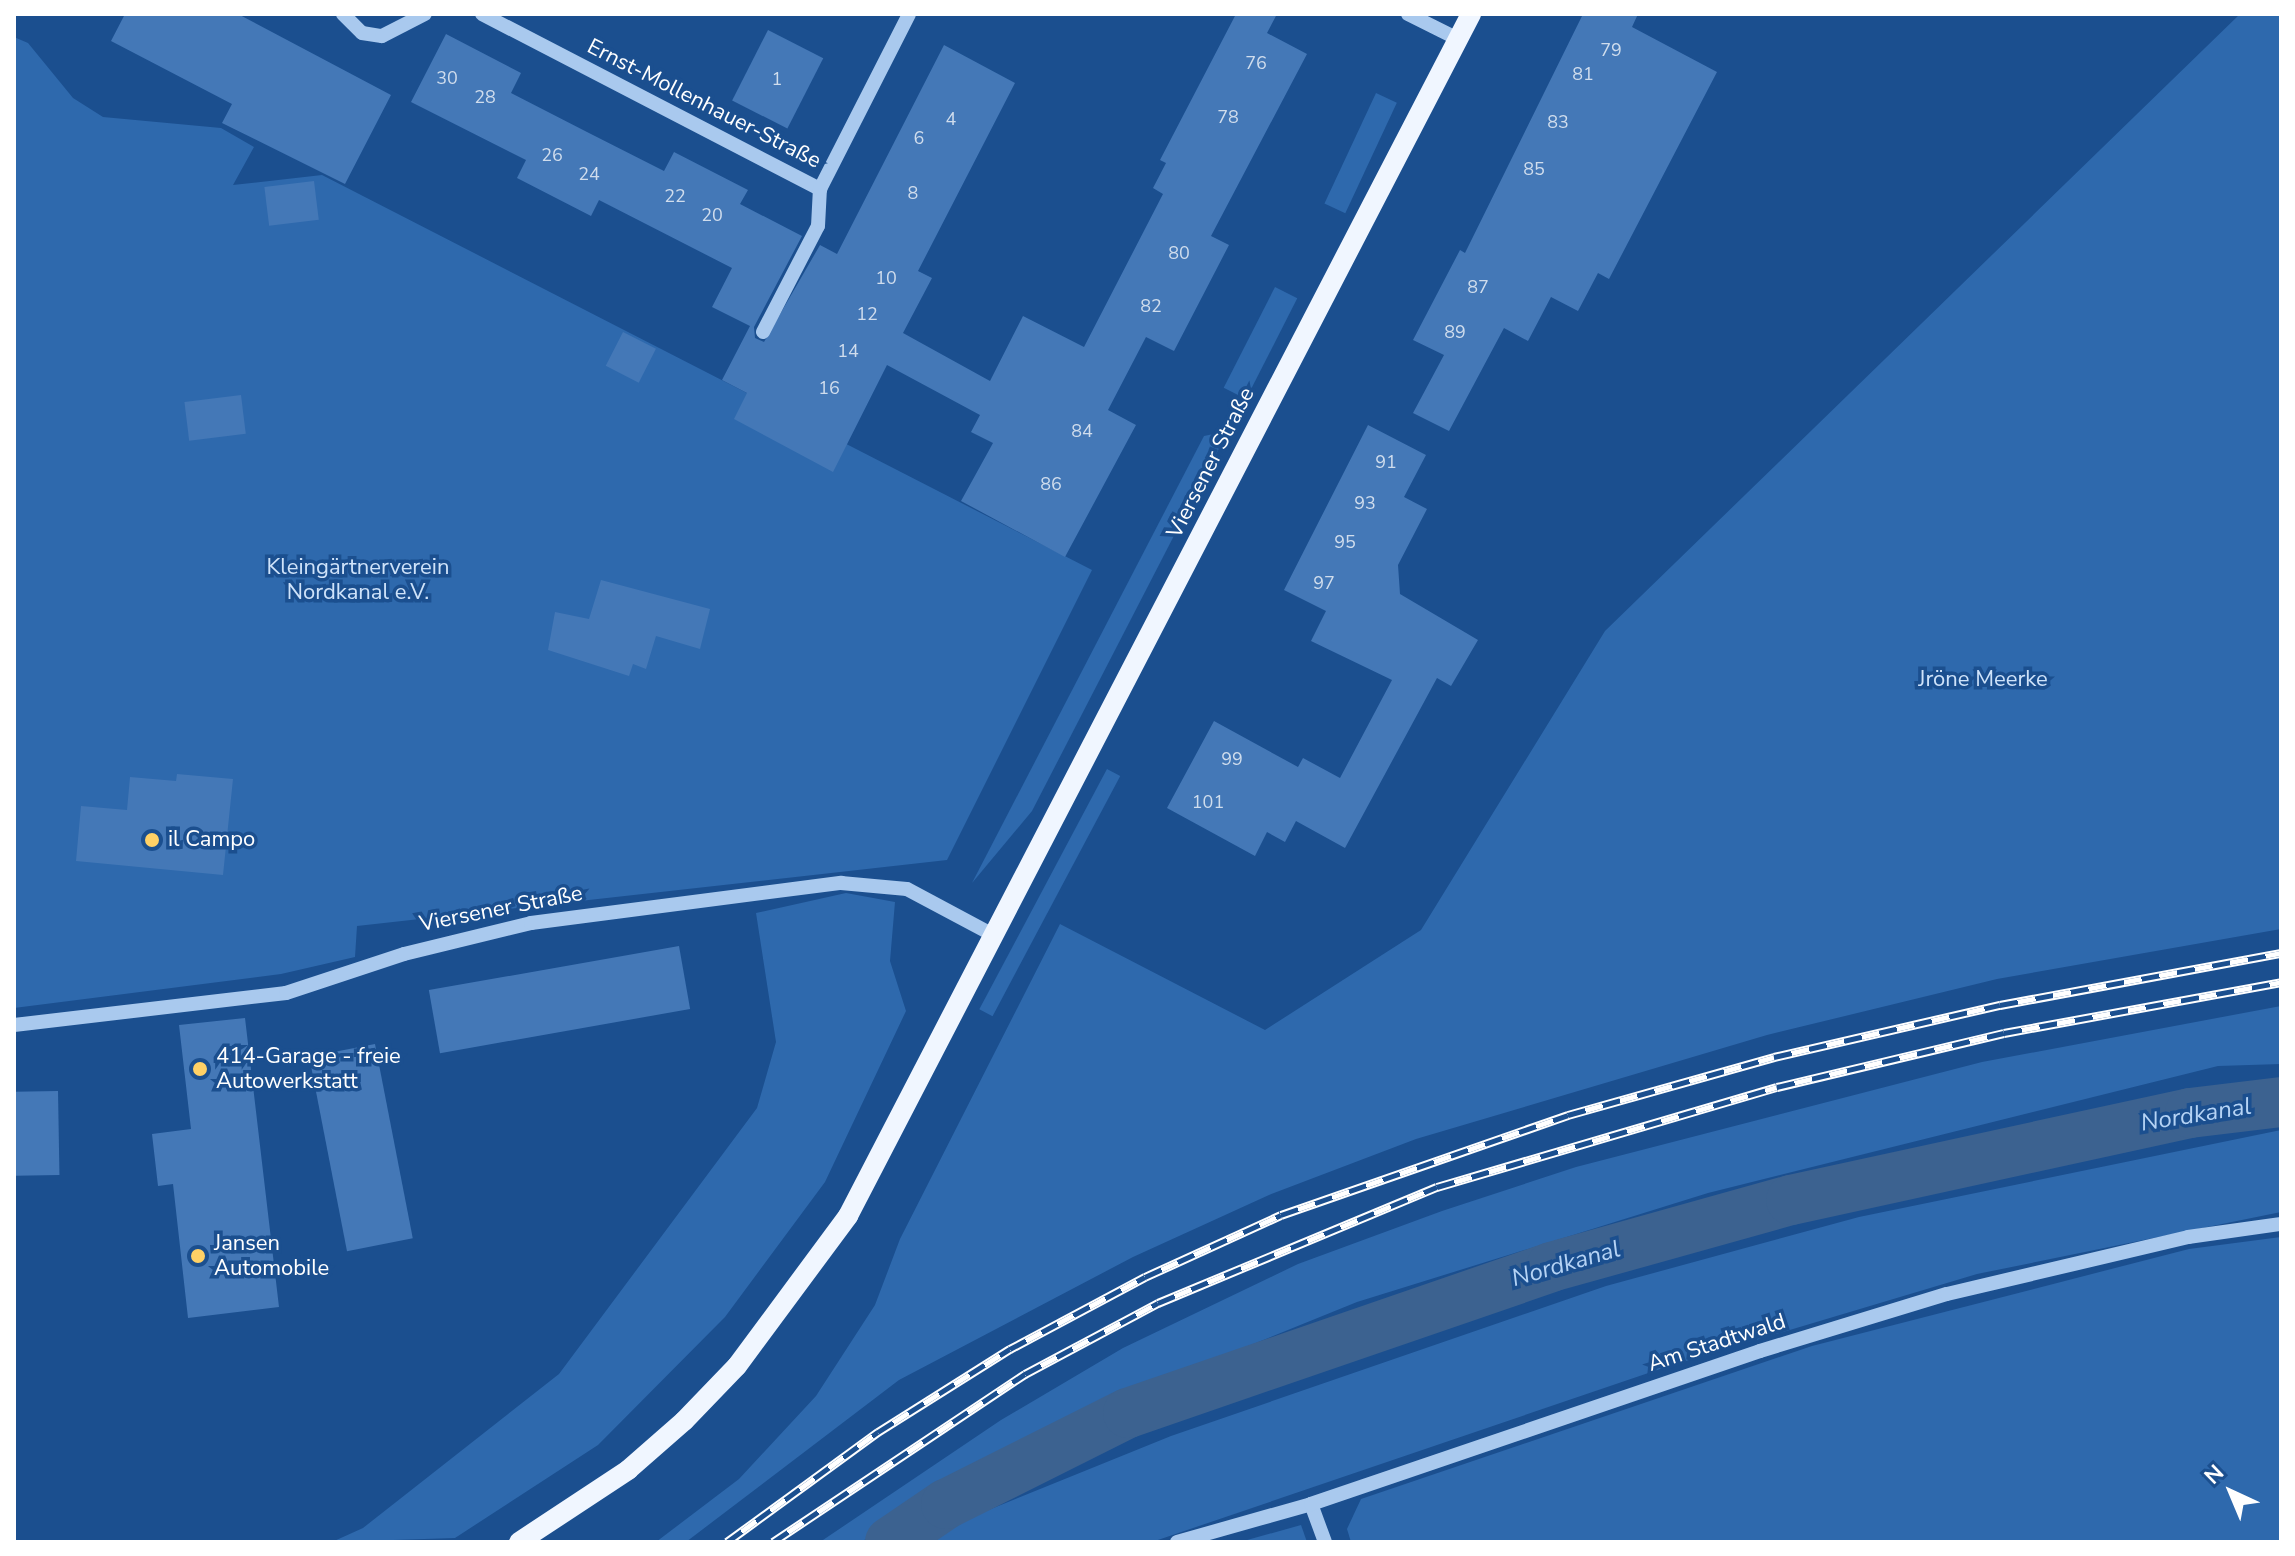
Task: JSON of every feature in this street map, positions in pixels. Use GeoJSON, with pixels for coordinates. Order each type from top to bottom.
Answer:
{"type":"FeatureCollection","features":[{"type":"Feature","properties":{"kind":"main road","name":"Viersener Straße"},"geometry":{"type":"LineString","coordinates":[[519,1542],[628,1470],[684,1421],[797,1291],[848,1216],[1471,14]]}},
{"type":"Feature","properties":{"kind":"street"},"geometry":{"type":"LineString","coordinates":[[343,14],[362,33],[382,36],[425,14]]}},
{"type":"Feature","properties":{"kind":"street","name":"Ernst-Mollenhauer-Straße"},"geometry":{"type":"LineString","coordinates":[[482,14],[820,189]]}},
{"type":"Feature","properties":{"kind":"street","name":"Ernst-Mollenhauer-Straße"},"geometry":{"type":"LineString","coordinates":[[763,332],[818,226],[820,189],[909,14]]}},
{"type":"Feature","properties":{"kind":"street"},"geometry":{"type":"LineString","coordinates":[[1408,14],[1458,39]]}},
{"type":"Feature","properties":{"kind":"street","name":"Viersener Straße"},"geometry":{"type":"LineString","coordinates":[[14,1025],[286,993],[404,954],[531,923],[841,883],[907,889],[993,935]]}},
{"type":"Feature","properties":{"kind":"street","name":"Am Stadtwald"},"geometry":{"type":"LineString","coordinates":[[1177,1542],[1311,1504],[1760,1351],[1947,1294],[2188,1237],[2281,1224]]}},
{"type":"Feature","properties":{"kind":"street"},"geometry":{"type":"LineString","coordinates":[[1311,1504],[1325,1542]]}},
{"type":"Feature","properties":{"kind":"green space","name":"Jröne Meerke"},"geometry":{"type":"Polygon","coordinates":[[[2240,14],[2281,14],[2281,929],[1997,979],[1767,1035],[1416,1139],[1269,1195],[1133,1257],[899,1380],[686,1542],[656,1542],[739,1479],[816,1396],[875,1305],[900,1239],[1060,924],[1265,1030],[1421,930],[1605,631],[2240,14]]]}},
{"type":"Feature","properties":{"kind":"green space","name":"Kleingärtnerverein Nordkanal e.V."},"geometry":{"type":"Polygon","coordinates":[[[14,37],[28,43],[73,98],[103,117],[221,128],[254,147],[233,185],[322,175],[1092,570],[947,860],[357,926],[355,957],[281,974],[14,1008],[14,37]]]}},
{"type":"Feature","properties":{"kind":"green space"},"geometry":{"type":"Polygon","coordinates":[[[1376,93],[1397,103],[1345,213],[1324,204],[1376,93]]]}},
{"type":"Feature","properties":{"kind":"green space"},"geometry":{"type":"Polygon","coordinates":[[[1275,287],[1297,298],[1246,399],[1224,388],[1275,287]]]}},
{"type":"Feature","properties":{"kind":"green space"},"geometry":{"type":"Polygon","coordinates":[[[1228,431],[1032,811],[972,883],[1204,436],[1228,431]]]}},
{"type":"Feature","properties":{"kind":"green space"},"geometry":{"type":"Polygon","coordinates":[[[1107,769],[1120,776],[993,1016],[979,1009],[1107,769]]]}},
{"type":"Feature","properties":{"kind":"green space"},"geometry":{"type":"Polygon","coordinates":[[[846,893],[895,902],[890,961],[906,1011],[825,1182],[725,1317],[598,1445],[455,1538],[332,1542],[363,1528],[559,1374],[757,1108],[776,1042],[756,913],[846,893]]]}},
{"type":"Feature","properties":{"kind":"green space"},"geometry":{"type":"Polygon","coordinates":[[[2281,1006],[2281,1064],[2218,1066],[1708,1193],[1357,1302],[1049,1427],[861,1542],[820,1542],[1001,1420],[1123,1348],[1298,1264],[1442,1211],[1576,1167],[1982,1062],[2281,1006]]]}},
{"type":"Feature","properties":{"kind":"green space"},"geometry":{"type":"Polygon","coordinates":[[[2281,1130],[2281,1212],[1977,1274],[1669,1366],[1152,1542],[923,1542],[949,1526],[1171,1436],[1606,1286],[1859,1217],[2281,1130]]]}},
{"type":"Feature","properties":{"kind":"green space"},"geometry":{"type":"Polygon","coordinates":[[[2281,1237],[2281,1542],[1351,1542],[1347,1529],[1361,1499],[1812,1346],[2189,1249],[2281,1237]]]}},
{"type":"Feature","properties":{"kind":"green space"},"geometry":{"type":"Polygon","coordinates":[[[1301,1525],[1307,1542],[1240,1542],[1301,1525]]]}},
{"type":"Feature","properties":{"kind":"building"},"geometry":{"type":"Polygon","coordinates":[[[125,14],[238,14],[391,95],[345,184],[222,123],[232,104],[111,41],[125,14]]]}},
{"type":"Feature","properties":{"kind":"building"},"geometry":{"type":"Polygon","coordinates":[[[1236,14],[1277,14],[1267,33],[1307,54],[1211,236],[1229,245],[1174,351],[1146,337],[1108,410],[1136,425],[1065,557],[961,501],[993,443],[971,432],[980,415],[887,365],[833,472],[734,419],[747,393],[722,380],[750,326],[712,307],[732,268],[599,200],[591,216],[517,178],[526,160],[411,102],[446,34],[521,73],[511,93],[664,171],[674,152],[748,190],[740,204],[802,236],[754,327],[755,338],[764,342],[820,245],[837,254],[944,45],[1015,83],[918,271],[932,278],[903,333],[990,381],[1023,316],[1084,347],[1163,194],[1153,188],[1166,163],[1160,160],[1236,14]]]}},
{"type":"Feature","properties":{"kind":"building"},"geometry":{"type":"Polygon","coordinates":[[[1583,14],[1638,14],[1632,27],[1717,72],[1609,279],[1598,273],[1578,311],[1551,297],[1528,341],[1504,328],[1449,431],[1413,413],[1444,355],[1413,340],[1460,250],[1465,253],[1583,14]]]}},
{"type":"Feature","properties":{"kind":"building"},"geometry":{"type":"Polygon","coordinates":[[[768,30],[823,58],[787,129],[732,100],[768,30]]]}},
{"type":"Feature","properties":{"kind":"building"},"geometry":{"type":"Polygon","coordinates":[[[314,181],[319,220],[269,226],[264,187],[314,181]]]}},
{"type":"Feature","properties":{"kind":"building"},"geometry":{"type":"Polygon","coordinates":[[[623,332],[656,349],[639,383],[606,366],[623,332]]]}},
{"type":"Feature","properties":{"kind":"building"},"geometry":{"type":"Polygon","coordinates":[[[241,395],[246,434],[189,441],[184,402],[241,395]]]}},
{"type":"Feature","properties":{"kind":"building"},"geometry":{"type":"Polygon","coordinates":[[[1368,425],[1426,455],[1404,497],[1427,509],[1398,565],[1400,594],[1478,640],[1451,686],[1437,678],[1345,848],[1296,821],[1285,842],[1267,832],[1255,856],[1167,808],[1214,721],[1298,767],[1303,758],[1340,778],[1392,680],[1311,641],[1326,611],[1284,590],[1368,425]]]}},
{"type":"Feature","properties":{"kind":"building"},"geometry":{"type":"Polygon","coordinates":[[[601,580],[710,609],[700,649],[656,636],[646,669],[633,664],[629,676],[548,650],[555,612],[589,619],[601,580]]]}},
{"type":"Feature","properties":{"kind":"building","name":"il Campo"},"geometry":{"type":"Polygon","coordinates":[[[177,774],[233,779],[223,875],[76,861],[81,806],[127,810],[130,777],[176,781],[177,774]]]}},
{"type":"Feature","properties":{"kind":"building"},"geometry":{"type":"Polygon","coordinates":[[[679,946],[690,1009],[440,1053],[429,990],[679,946]]]}},
{"type":"Feature","properties":{"kind":"building"},"geometry":{"type":"Polygon","coordinates":[[[245,1018],[279,1307],[188,1318],[173,1184],[158,1186],[152,1134],[191,1129],[179,1025],[245,1018]]]}},
{"type":"Feature","properties":{"kind":"building"},"geometry":{"type":"Polygon","coordinates":[[[375,1044],[413,1238],[347,1251],[309,1057],[375,1044]]]}},
{"type":"Feature","properties":{"kind":"building"},"geometry":{"type":"Polygon","coordinates":[[[58,1091],[59,1175],[15,1176],[14,1092],[58,1091]]]}},
{"type":"Feature","properties":{"kind":"waterway","name":"Nordkanal"},"geometry":{"type":"LineString","coordinates":[[890,1542],[946,1504],[1128,1413],[1551,1267],[1791,1200],[2190,1113],[2281,1102]]}},
{"type":"Feature","properties":{"kind":"railway"},"geometry":{"type":"LineString","coordinates":[[727,1542],[878,1432],[1010,1349],[1145,1277],[1281,1215],[1568,1115],[1774,1057],[2000,1005],[2281,953]]}},
{"type":"Feature","properties":{"kind":"railway"},"geometry":{"type":"LineString","coordinates":[[773,1542],[1025,1374],[1158,1303],[1437,1187],[1777,1087],[2004,1033],[2281,982]]}},
{"type":"Feature","properties":{"kind":"place","name":"il Campo"},"geometry":{"type":"Point","coordinates":[152,840]}},
{"type":"Feature","properties":{"kind":"place","name":"414-Garage - freie Autowerkstatt"},"geometry":{"type":"Point","coordinates":[200,1069]}},
{"type":"Feature","properties":{"kind":"place","name":"Jansen Automobile"},"geometry":{"type":"Point","coordinates":[198,1256]}}]}
